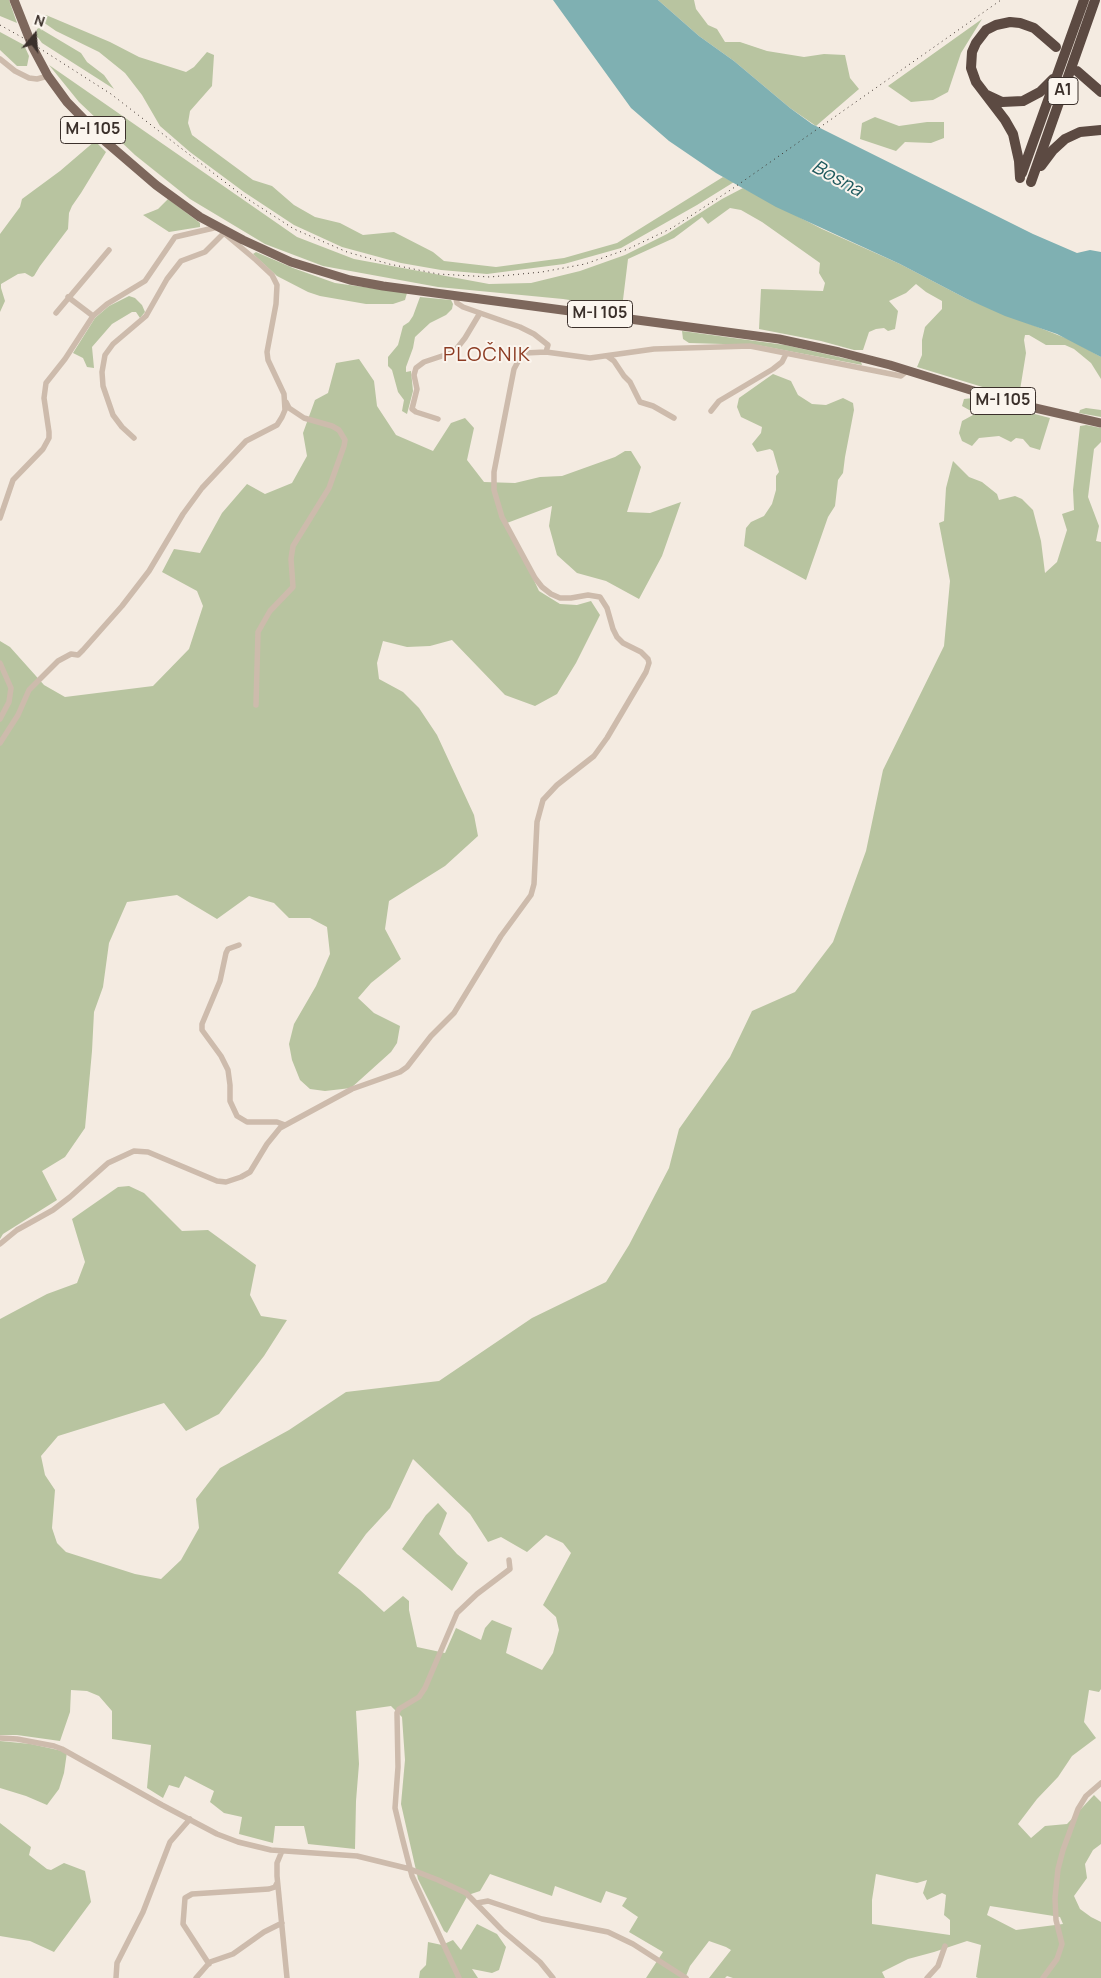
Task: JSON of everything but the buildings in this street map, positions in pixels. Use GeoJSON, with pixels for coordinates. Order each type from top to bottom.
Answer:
{"type":"FeatureCollection","features":[{"type":"Feature","properties":{"kind":"highway","name":"A1"},"geometry":{"type":"LineString","coordinates":[[984,92],[1013,134],[1019,161],[1020,178],[1084,0]]}},
{"type":"Feature","properties":{"kind":"highway","name":"A1"},"geometry":{"type":"LineString","coordinates":[[1095,0],[1031,182],[1046,158],[1065,139],[1080,132],[1101,130]]}},
{"type":"Feature","properties":{"kind":"highway"},"geometry":{"type":"LineString","coordinates":[[1056,47],[1038,30],[1025,24],[1006,22],[991,27],[978,38],[973,48],[971,58],[974,78],[984,92],[1002,102],[1012,103],[1026,100],[1040,92],[1048,85],[1060,65]]}},
{"type":"Feature","properties":{"kind":"highway"},"geometry":{"type":"LineString","coordinates":[[1077,71],[1101,92]]}},
{"type":"Feature","properties":{"kind":"main road","name":"M-I 105"},"geometry":{"type":"LineString","coordinates":[[14,0],[33,48],[48,76],[67,102],[120,154],[182,204],[222,230],[270,253],[326,273],[383,286],[779,339],[839,352],[1008,402],[1101,423]]}},
{"type":"Feature","properties":{"kind":"street"},"geometry":{"type":"LineString","coordinates":[[0,59],[14,71],[29,78],[37,79],[48,76]]}},
{"type":"Feature","properties":{"kind":"street"},"geometry":{"type":"LineString","coordinates":[[134,438],[113,415],[103,386],[102,372],[105,355],[113,344],[146,316],[167,279],[182,261],[205,252],[222,230]]}},
{"type":"Feature","properties":{"kind":"street"},"geometry":{"type":"LineString","coordinates":[[0,518],[13,480],[43,449],[48,438],[49,432],[44,398],[46,383],[65,359],[93,316],[107,304],[145,281],[175,237],[222,230],[256,260],[272,276],[277,285],[276,304],[267,352],[268,360],[289,408],[304,418],[332,426],[339,430],[345,440],[329,488],[293,546],[291,559],[293,587],[270,611],[258,632],[256,705]]}},
{"type":"Feature","properties":{"kind":"street"},"geometry":{"type":"LineString","coordinates":[[56,314],[68,297],[109,250]]}},
{"type":"Feature","properties":{"kind":"street"},"geometry":{"type":"LineString","coordinates":[[455,295],[457,303],[527,330],[562,353]]}},
{"type":"Feature","properties":{"kind":"street"},"geometry":{"type":"LineString","coordinates":[[68,297],[93,316]]}},
{"type":"Feature","properties":{"kind":"street"},"geometry":{"type":"LineString","coordinates":[[438,419],[416,412],[412,408],[417,389],[414,375],[416,368],[424,362],[454,352],[480,313]]}},
{"type":"Feature","properties":{"kind":"street"},"geometry":{"type":"LineString","coordinates":[[546,352],[548,345]]}},
{"type":"Feature","properties":{"kind":"street"},"geometry":{"type":"LineString","coordinates":[[0,1244],[28,1223],[53,1210],[108,1163],[121,1156],[144,1150],[217,1182],[231,1181],[250,1172],[267,1144],[280,1128],[352,1089],[400,1072],[414,1060],[431,1036],[454,1013],[501,936],[531,895],[534,884],[537,822],[543,800],[556,785],[594,756],[607,738],[648,668],[648,659],[641,652],[623,643],[617,637],[607,608],[600,597],[588,595],[566,598],[551,594],[542,586],[535,578],[502,517],[493,482],[494,472],[514,369],[521,356],[526,353],[546,352],[585,358],[654,349],[732,346],[762,348],[901,376],[907,371]]}},
{"type":"Feature","properties":{"kind":"street"},"geometry":{"type":"LineString","coordinates":[[712,411],[719,401],[773,369],[782,362],[786,354]]}},
{"type":"Feature","properties":{"kind":"street"},"geometry":{"type":"LineString","coordinates":[[607,356],[614,361],[630,382],[640,402],[653,406],[674,418]]}},
{"type":"Feature","properties":{"kind":"street"},"geometry":{"type":"LineString","coordinates":[[0,743],[18,715],[29,690],[58,661],[71,654],[78,655],[110,621],[148,571],[183,514],[202,488],[246,441],[277,425],[285,410],[285,400]]}},
{"type":"Feature","properties":{"kind":"street"},"geometry":{"type":"LineString","coordinates":[[0,663],[11,688],[9,702],[0,719]]}},
{"type":"Feature","properties":{"kind":"street"},"geometry":{"type":"LineString","coordinates":[[239,946],[231,948],[226,953],[220,981],[202,1028],[228,1070],[230,1101],[237,1116],[247,1122],[276,1122],[285,1125]]}},
{"type":"Feature","properties":{"kind":"street"},"geometry":{"type":"LineString","coordinates":[[460,1978],[410,1869],[395,1808],[398,1767],[397,1713],[403,1706],[418,1697],[425,1688],[457,1613],[476,1594],[510,1569],[509,1560]]}},
{"type":"Feature","properties":{"kind":"street"},"geometry":{"type":"LineString","coordinates":[[0,1738],[36,1742],[62,1749],[217,1834],[256,1848],[357,1856],[410,1869],[466,1893],[502,1930],[540,1962],[553,1978]]}},
{"type":"Feature","properties":{"kind":"street"},"geometry":{"type":"LineString","coordinates":[[1043,1978],[1057,1959],[1062,1944],[1056,1920],[1054,1898],[1063,1850],[1078,1809],[1086,1796],[1101,1783]]}},
{"type":"Feature","properties":{"kind":"street"},"geometry":{"type":"LineString","coordinates":[[116,1978],[118,1963],[143,1912],[170,1842],[190,1819]]}},
{"type":"Feature","properties":{"kind":"street"},"geometry":{"type":"LineString","coordinates":[[282,1851],[277,1863],[287,1978]]}},
{"type":"Feature","properties":{"kind":"street"},"geometry":{"type":"LineString","coordinates":[[209,1964],[183,1924],[185,1898],[192,1894],[269,1889],[275,1887],[278,1883]]}},
{"type":"Feature","properties":{"kind":"street"},"geometry":{"type":"LineString","coordinates":[[477,1903],[488,1901],[542,1919],[608,1932],[633,1944],[686,1978]]}},
{"type":"Feature","properties":{"kind":"street"},"geometry":{"type":"LineString","coordinates":[[196,1978],[210,1962],[234,1954],[264,1932],[282,1923]]}},
{"type":"Feature","properties":{"kind":"street"},"geometry":{"type":"LineString","coordinates":[[927,1978],[938,1966],[944,1946]]}},
{"type":"Feature","properties":{"kind":"green space"},"geometry":{"type":"Polygon","coordinates":[[[0,0],[9,0],[17,23],[0,16],[0,0]]]}},
{"type":"Feature","properties":{"kind":"green space"},"geometry":{"type":"Polygon","coordinates":[[[658,0],[694,0],[696,9],[708,25],[717,29],[725,42],[740,42],[767,51],[804,57],[824,54],[845,55],[850,78],[859,89],[816,126],[790,108],[734,61],[699,36],[658,0]]]}},
{"type":"Feature","properties":{"kind":"green space"},"geometry":{"type":"Polygon","coordinates":[[[46,15],[110,42],[139,57],[186,72],[194,67],[207,52],[214,55],[212,86],[190,111],[188,123],[192,135],[253,180],[272,186],[294,205],[315,217],[340,223],[363,235],[394,232],[433,252],[444,261],[496,267],[564,258],[617,243],[723,177],[734,182],[621,248],[564,264],[487,274],[441,270],[401,263],[342,247],[294,225],[244,192],[190,152],[160,126],[142,95],[125,73],[99,52],[56,31],[43,22],[43,17],[46,15]]]}},
{"type":"Feature","properties":{"kind":"green space"},"geometry":{"type":"Polygon","coordinates":[[[982,19],[961,53],[948,92],[933,100],[911,102],[888,86],[982,19]]]}},
{"type":"Feature","properties":{"kind":"green space"},"geometry":{"type":"Polygon","coordinates":[[[39,28],[81,53],[87,62],[104,75],[114,89],[42,43],[36,35],[39,28]]]}},
{"type":"Feature","properties":{"kind":"green space"},"geometry":{"type":"Polygon","coordinates":[[[0,32],[24,45],[29,56],[27,66],[17,66],[0,50],[0,32]]]}},
{"type":"Feature","properties":{"kind":"green space"},"geometry":{"type":"Polygon","coordinates":[[[49,65],[297,237],[354,259],[489,284],[531,283],[580,271],[625,255],[667,234],[743,188],[822,229],[900,264],[967,299],[1073,341],[1101,357],[1101,379],[1091,363],[1074,349],[1065,345],[1046,345],[1029,335],[1025,335],[1024,340],[1026,353],[1020,390],[1037,397],[1022,399],[917,367],[922,355],[922,340],[925,327],[942,309],[942,301],[916,284],[906,293],[889,301],[898,311],[895,329],[888,331],[884,328],[869,332],[863,350],[854,350],[821,341],[759,329],[761,289],[823,291],[825,283],[819,273],[820,263],[762,222],[741,210],[730,208],[708,224],[702,217],[674,238],[628,259],[622,308],[563,299],[438,287],[323,266],[265,244],[190,199],[135,155],[79,102],[49,65]]]}},
{"type":"Feature","properties":{"kind":"green space"},"geometry":{"type":"Polygon","coordinates":[[[875,117],[899,126],[927,122],[944,122],[944,138],[931,143],[905,142],[896,151],[860,139],[862,123],[875,117]]]}},
{"type":"Feature","properties":{"kind":"green space"},"geometry":{"type":"Polygon","coordinates":[[[95,141],[106,152],[72,206],[69,213],[68,229],[34,276],[32,277],[25,273],[18,274],[1,284],[5,301],[0,312],[0,234],[20,207],[22,199],[60,171],[95,141]]]}},
{"type":"Feature","properties":{"kind":"green space"},"geometry":{"type":"Polygon","coordinates":[[[168,199],[200,223],[200,227],[169,232],[143,215],[158,209],[168,199]]]}},
{"type":"Feature","properties":{"kind":"green space"},"geometry":{"type":"Polygon","coordinates":[[[256,252],[335,283],[407,293],[405,300],[393,304],[366,304],[320,296],[277,276],[253,254],[256,252]]]}},
{"type":"Feature","properties":{"kind":"green space"},"geometry":{"type":"Polygon","coordinates":[[[129,296],[135,298],[142,305],[145,312],[140,318],[136,312],[132,312],[112,324],[92,347],[94,368],[87,367],[83,358],[73,353],[95,318],[109,306],[129,296]]]}},
{"type":"Feature","properties":{"kind":"green space"},"geometry":{"type":"Polygon","coordinates":[[[420,297],[451,300],[453,304],[452,309],[446,315],[430,323],[415,337],[406,367],[406,372],[411,371],[413,391],[407,414],[402,411],[404,400],[398,392],[392,370],[388,366],[388,357],[398,345],[403,326],[413,316],[420,297]]]}},
{"type":"Feature","properties":{"kind":"green space"},"geometry":{"type":"Polygon","coordinates":[[[682,331],[785,345],[861,362],[862,365],[757,345],[689,343],[683,339],[682,331]]]}},
{"type":"Feature","properties":{"kind":"green space"},"geometry":{"type":"Polygon","coordinates":[[[359,359],[374,381],[377,406],[396,435],[433,451],[451,423],[465,418],[474,428],[467,460],[484,482],[515,483],[540,477],[562,476],[615,457],[625,451],[631,451],[641,467],[627,512],[650,513],[681,502],[662,556],[639,599],[606,581],[577,573],[557,555],[549,526],[552,506],[507,523],[539,591],[560,604],[577,605],[591,601],[600,615],[576,663],[557,694],[535,706],[505,695],[452,640],[430,646],[407,647],[383,641],[377,663],[379,679],[403,692],[419,708],[437,735],[474,815],[478,836],[445,866],[389,901],[385,929],[401,959],[371,983],[358,998],[374,1013],[400,1026],[397,1043],[391,1052],[351,1088],[325,1091],[310,1089],[300,1080],[292,1060],[289,1044],[294,1024],[316,986],[330,954],[327,927],[310,918],[289,918],[274,903],[249,896],[217,919],[177,895],[127,902],[109,943],[103,987],[94,1012],[85,1128],[65,1157],[42,1171],[57,1200],[3,1234],[0,1239],[0,641],[10,647],[44,685],[65,697],[153,686],[189,649],[203,606],[197,591],[162,572],[174,549],[200,553],[222,513],[247,484],[265,494],[292,483],[307,456],[303,433],[315,400],[328,393],[336,363],[359,359]]]}},
{"type":"Feature","properties":{"kind":"green space"},"geometry":{"type":"Polygon","coordinates":[[[773,374],[791,381],[798,395],[812,404],[826,405],[843,398],[853,403],[854,410],[843,473],[838,480],[835,506],[828,517],[806,580],[744,546],[746,528],[751,522],[764,516],[772,504],[776,490],[776,476],[779,472],[773,451],[770,449],[757,452],[752,444],[761,433],[762,427],[741,417],[737,407],[739,398],[773,374]]]}},
{"type":"Feature","properties":{"kind":"green space"},"geometry":{"type":"Polygon","coordinates":[[[973,398],[1050,418],[1040,450],[1030,447],[1023,439],[1016,438],[1011,442],[999,436],[979,438],[972,446],[962,441],[959,433],[962,421],[973,415],[971,411],[962,406],[964,399],[973,398]]]}},
{"type":"Feature","properties":{"kind":"green space"},"geometry":{"type":"Polygon","coordinates":[[[1086,408],[1101,410],[1101,417],[1079,413],[1080,410],[1086,408]]]}},
{"type":"Feature","properties":{"kind":"green space"},"geometry":{"type":"Polygon","coordinates":[[[1086,425],[1101,428],[1101,442],[1094,449],[1088,497],[1099,526],[1096,541],[1101,542],[1101,1689],[1099,1692],[1089,1690],[1084,1722],[1096,1738],[1072,1756],[1058,1777],[1037,1799],[1018,1824],[1031,1838],[1045,1826],[1067,1824],[1094,1795],[1101,1802],[1101,1844],[1093,1850],[1085,1864],[1087,1878],[1074,1896],[1080,1909],[1101,1922],[1101,1978],[978,1978],[976,1977],[981,1945],[967,1941],[908,1959],[882,1972],[885,1978],[733,1978],[727,1976],[725,1978],[709,1978],[731,1950],[709,1941],[690,1966],[686,1976],[689,1978],[646,1978],[663,1952],[629,1932],[638,1917],[622,1906],[627,1898],[606,1891],[601,1903],[555,1886],[552,1896],[490,1874],[480,1891],[468,1895],[447,1933],[444,1931],[418,1879],[401,1804],[405,1760],[402,1717],[391,1706],[356,1711],[359,1764],[355,1849],[308,1844],[304,1826],[275,1826],[273,1843],[239,1834],[242,1817],[224,1813],[210,1802],[214,1791],[185,1776],[179,1788],[169,1785],[163,1798],[147,1788],[151,1745],[112,1739],[112,1711],[99,1696],[87,1691],[71,1690],[70,1712],[60,1741],[17,1735],[0,1735],[0,1319],[47,1294],[77,1283],[85,1262],[72,1219],[118,1187],[129,1186],[144,1193],[182,1231],[208,1230],[256,1265],[250,1295],[261,1316],[287,1320],[264,1356],[219,1414],[186,1431],[164,1403],[58,1436],[41,1456],[45,1475],[55,1490],[52,1528],[57,1543],[66,1552],[135,1574],[161,1579],[181,1560],[199,1528],[196,1499],[220,1468],[289,1430],[346,1392],[439,1381],[532,1318],[606,1282],[629,1245],[669,1168],[679,1129],[730,1057],[752,1011],[795,992],[833,942],[866,851],[883,770],[944,646],[950,581],[939,523],[944,521],[946,488],[953,461],[969,477],[982,482],[997,494],[999,500],[1015,496],[1022,499],[1033,510],[1041,541],[1045,573],[1057,562],[1067,530],[1062,514],[1074,510],[1073,490],[1080,426],[1086,425]],[[413,1459],[390,1508],[366,1534],[338,1573],[384,1612],[403,1596],[409,1601],[409,1610],[417,1647],[445,1653],[456,1628],[481,1640],[485,1628],[492,1620],[512,1628],[506,1653],[542,1670],[553,1653],[559,1630],[556,1617],[543,1605],[571,1553],[563,1543],[546,1535],[527,1552],[501,1537],[488,1542],[470,1514],[413,1459]],[[876,1874],[872,1900],[872,1924],[950,1935],[950,1920],[944,1915],[946,1895],[942,1893],[927,1900],[923,1893],[927,1880],[917,1883],[876,1874]],[[990,1906],[987,1915],[1016,1930],[1063,1924],[1060,1917],[990,1906]]]}},
{"type":"Feature","properties":{"kind":"green space"},"geometry":{"type":"Polygon","coordinates":[[[438,1503],[447,1513],[439,1534],[468,1563],[452,1591],[402,1549],[426,1515],[438,1503]]]}},
{"type":"Feature","properties":{"kind":"green space"},"geometry":{"type":"Polygon","coordinates":[[[0,1741],[31,1744],[67,1752],[64,1773],[59,1789],[47,1805],[0,1788],[0,1741]]]}},
{"type":"Feature","properties":{"kind":"green space"},"geometry":{"type":"Polygon","coordinates":[[[0,1823],[31,1847],[29,1855],[47,1869],[51,1870],[64,1863],[85,1871],[91,1902],[54,1952],[30,1941],[0,1936],[0,1823]]]}},
{"type":"Feature","properties":{"kind":"green space"},"geometry":{"type":"Polygon","coordinates":[[[477,1924],[497,1934],[506,1947],[499,1970],[492,1973],[472,1969],[478,1978],[419,1978],[420,1971],[426,1965],[428,1942],[442,1945],[453,1940],[461,1950],[477,1924]]]}},
{"type":"Feature","properties":{"kind":"water","name":"Bosna"},"geometry":{"type":"Polygon","coordinates":[[[553,0],[658,0],[699,36],[734,61],[812,124],[1033,234],[1077,253],[1090,250],[1101,252],[1101,357],[1057,334],[1005,316],[967,299],[900,264],[776,207],[716,173],[669,141],[631,108],[553,0]]]}},
{"type":"Feature","properties":{"kind":"railway"},"geometry":{"type":"LineString","coordinates":[[0,25],[111,94],[243,196],[294,229],[347,252],[389,264],[438,274],[490,277],[542,272],[585,264],[628,249],[672,228],[732,189],[1001,0]]}},
{"type":"Feature","properties":{"kind":"district","name":"PLOČNIK"},"geometry":{"type":"Point","coordinates":[487,355]}}]}
